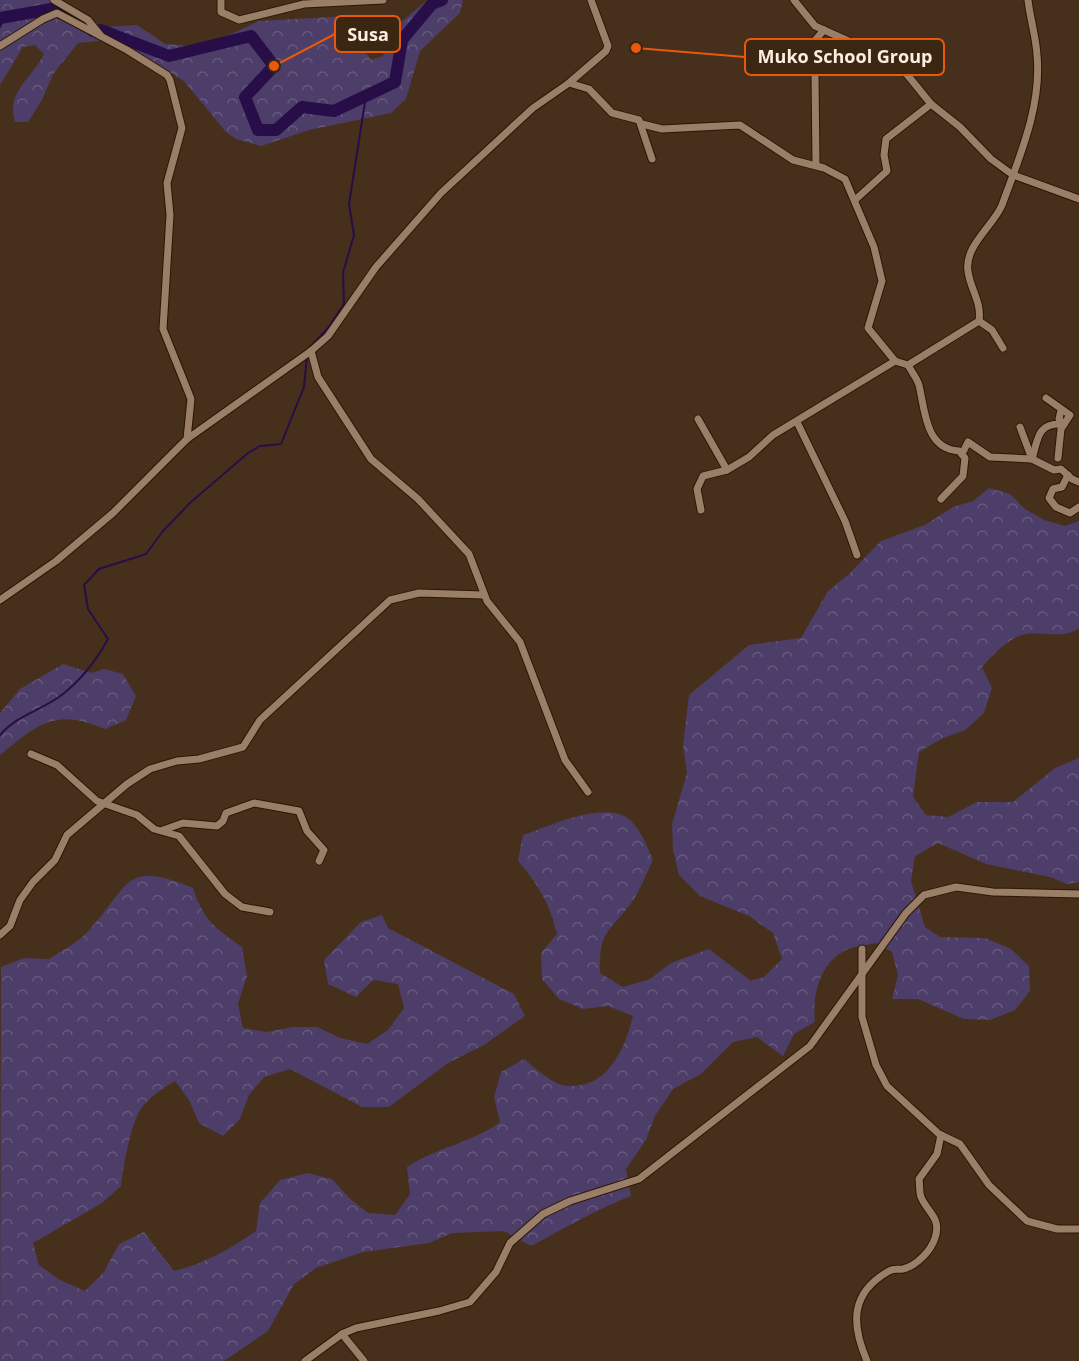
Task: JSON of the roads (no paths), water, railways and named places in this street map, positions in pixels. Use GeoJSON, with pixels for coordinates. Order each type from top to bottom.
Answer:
{"type":"FeatureCollection","features":[{"type":"Feature","properties":{"kind":"street"},"geometry":{"type":"LineString","coordinates":[[54,0],[88,20],[101,36]]}},
{"type":"Feature","properties":{"kind":"street"},"geometry":{"type":"LineString","coordinates":[[221,0],[221,12],[239,20],[303,4],[383,0]]}},
{"type":"Feature","properties":{"kind":"street"},"geometry":{"type":"LineString","coordinates":[[0,600],[57,561],[113,513],[187,439],[308,353],[327,336],[376,267],[441,193],[533,108],[569,83],[608,48],[591,0]]}},
{"type":"Feature","properties":{"kind":"street"},"geometry":{"type":"LineString","coordinates":[[794,0],[805,17],[824,30],[889,59],[910,77],[931,104],[960,127],[991,159],[1013,175],[1079,199]]}},
{"type":"Feature","properties":{"kind":"street"},"geometry":{"type":"LineString","coordinates":[[979,321],[980,312],[968,270],[969,262],[980,238],[998,215],[1029,129],[1036,82],[1037,55],[1028,0]]}},
{"type":"Feature","properties":{"kind":"street"},"geometry":{"type":"LineString","coordinates":[[0,46],[43,19],[57,13],[166,75],[182,128],[167,183],[170,215],[163,329],[191,399],[187,439]]}},
{"type":"Feature","properties":{"kind":"street"},"geometry":{"type":"LineString","coordinates":[[816,165],[815,74],[810,46],[824,30]]}},
{"type":"Feature","properties":{"kind":"street"},"geometry":{"type":"LineString","coordinates":[[569,83],[588,89],[612,113],[634,117],[642,124],[662,129],[740,125],[793,160],[816,165],[845,179],[875,250],[882,281],[868,328],[895,361],[908,364],[979,321]]}},
{"type":"Feature","properties":{"kind":"street"},"geometry":{"type":"LineString","coordinates":[[855,200],[887,171],[884,143],[886,139],[931,104]]}},
{"type":"Feature","properties":{"kind":"street"},"geometry":{"type":"LineString","coordinates":[[642,124],[652,159]]}},
{"type":"Feature","properties":{"kind":"street"},"geometry":{"type":"LineString","coordinates":[[979,321],[992,330],[1003,348]]}},
{"type":"Feature","properties":{"kind":"street"},"geometry":{"type":"LineString","coordinates":[[308,353],[318,377],[365,451],[381,469],[418,499],[469,554],[484,595],[495,614],[513,630],[520,642],[566,760],[588,792]]}},
{"type":"Feature","properties":{"kind":"street"},"geometry":{"type":"LineString","coordinates":[[701,510],[697,494],[701,477],[710,472],[727,470],[757,451],[773,435],[895,361]]}},
{"type":"Feature","properties":{"kind":"street"},"geometry":{"type":"LineString","coordinates":[[908,364],[918,383],[923,412],[932,436],[950,451],[963,454]]}},
{"type":"Feature","properties":{"kind":"street"},"geometry":{"type":"LineString","coordinates":[[1046,398],[1061,411],[1070,415],[1061,429],[1058,458]]}},
{"type":"Feature","properties":{"kind":"street"},"geometry":{"type":"LineString","coordinates":[[1032,459],[1041,430],[1051,424],[1062,424],[1059,418],[1061,411]]}},
{"type":"Feature","properties":{"kind":"street"},"geometry":{"type":"LineString","coordinates":[[698,419],[727,470]]}},
{"type":"Feature","properties":{"kind":"street"},"geometry":{"type":"LineString","coordinates":[[796,422],[840,511],[857,555]]}},
{"type":"Feature","properties":{"kind":"street"},"geometry":{"type":"LineString","coordinates":[[1020,427],[1032,459]]}},
{"type":"Feature","properties":{"kind":"street"},"geometry":{"type":"LineString","coordinates":[[941,499],[963,476],[966,468],[963,454],[968,442],[990,457],[1032,459],[1054,470],[1061,469],[1079,482]]}},
{"type":"Feature","properties":{"kind":"street"},"geometry":{"type":"LineString","coordinates":[[1068,475],[1062,487],[1053,489],[1050,498],[1056,507],[1070,513],[1079,507]]}},
{"type":"Feature","properties":{"kind":"street"},"geometry":{"type":"LineString","coordinates":[[0,935],[10,926],[20,900],[33,882],[55,860],[67,835],[102,804],[150,769],[243,747],[260,720],[390,600],[418,593],[484,595]]}},
{"type":"Feature","properties":{"kind":"street"},"geometry":{"type":"LineString","coordinates":[[31,754],[57,765],[102,804],[137,815],[154,829],[179,836],[225,894],[243,907],[270,912]]}},
{"type":"Feature","properties":{"kind":"street"},"geometry":{"type":"LineString","coordinates":[[160,830],[183,823],[217,826],[223,821],[226,813],[254,803],[299,811],[307,831],[324,850],[319,861]]}},
{"type":"Feature","properties":{"kind":"street"},"geometry":{"type":"LineString","coordinates":[[305,1361],[342,1334],[368,1324],[439,1311],[470,1302],[496,1272],[510,1243],[543,1214],[570,1201],[639,1179],[798,1057],[825,1029],[862,972],[918,899],[936,890],[956,887],[993,892],[1079,894]]}},
{"type":"Feature","properties":{"kind":"street"},"geometry":{"type":"LineString","coordinates":[[862,949],[862,1017],[879,1073],[892,1092],[941,1135],[960,1144],[989,1185],[1027,1221],[1057,1229],[1079,1228]]}},
{"type":"Feature","properties":{"kind":"street"},"geometry":{"type":"LineString","coordinates":[[867,1361],[855,1329],[857,1305],[872,1284],[891,1269],[904,1269],[927,1253],[936,1237],[935,1216],[921,1198],[919,1179],[937,1154],[941,1135]]}},
{"type":"Feature","properties":{"kind":"street"},"geometry":{"type":"LineString","coordinates":[[342,1334],[364,1361]]}},
{"type":"Feature","properties":{"kind":"waterway"},"geometry":{"type":"LineString","coordinates":[[0,18],[57,8],[76,16],[93,31],[101,30],[169,56],[251,36],[274,66],[245,97],[258,130],[276,130],[302,107],[334,111],[395,82],[402,40],[432,4],[442,0]]}},
{"type":"Feature","properties":{"kind":"waterway"},"geometry":{"type":"LineString","coordinates":[[0,27],[4,18]]}},
{"type":"Feature","properties":{"kind":"waterway"},"geometry":{"type":"LineString","coordinates":[[307,350],[328,328],[344,304],[343,273],[354,235],[349,204],[366,96]]}},
{"type":"Feature","properties":{"kind":"waterway"},"geometry":{"type":"LineString","coordinates":[[0,735],[14,722],[55,700],[70,688],[104,646],[108,639],[88,609],[84,585],[99,569],[146,554],[163,531],[191,502],[248,453],[260,446],[281,444],[304,387],[307,355]]}},
{"type":"Feature","properties":{"kind":"place","name":"Muko School Group"},"geometry":{"type":"Point","coordinates":[636,48]}},
{"type":"Feature","properties":{"kind":"place","name":"Susa"},"geometry":{"type":"Point","coordinates":[274,66]}}]}
